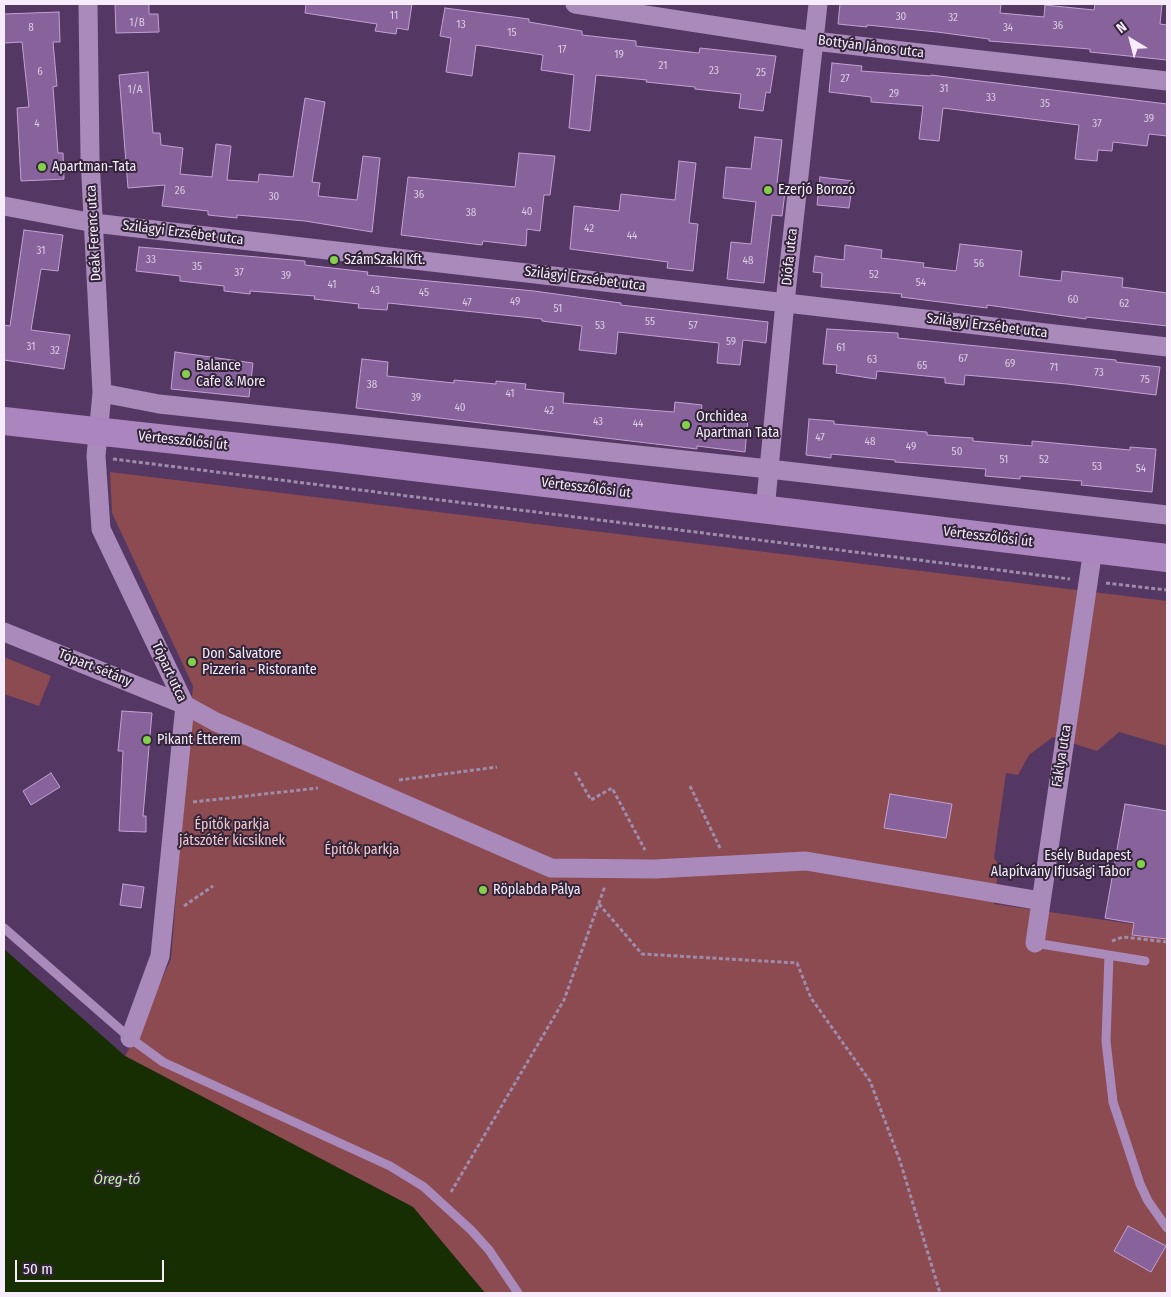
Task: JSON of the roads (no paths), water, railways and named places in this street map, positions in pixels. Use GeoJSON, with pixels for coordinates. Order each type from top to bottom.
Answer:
{"type":"FeatureCollection","features":[{"type":"Feature","properties":{"kind":"main road","name":"Vértesszőlősi út"},"geometry":{"type":"LineString","coordinates":[[4,422],[97,444],[320,456],[1167,558]]}},
{"type":"Feature","properties":{"kind":"street","name":"Deák Ferenc utca"},"geometry":{"type":"LineString","coordinates":[[88,4],[88,80],[102,393],[97,444]]}},
{"type":"Feature","properties":{"kind":"street","name":"Bottyán János utca"},"geometry":{"type":"LineString","coordinates":[[575,4],[814,41],[1167,81]]}},
{"type":"Feature","properties":{"kind":"street","name":"Diófa utca"},"geometry":{"type":"LineString","coordinates":[[765,510],[785,302],[818,4]]}},
{"type":"Feature","properties":{"kind":"street","name":"Szilágyi Erzsébet utca"},"geometry":{"type":"LineString","coordinates":[[4,206],[94,223],[1167,347]]}},
{"type":"Feature","properties":{"kind":"street"},"geometry":{"type":"LineString","coordinates":[[102,393],[159,404],[769,469],[1167,515]]}},
{"type":"Feature","properties":{"kind":"street","name":"Tópart utca"},"geometry":{"type":"LineString","coordinates":[[97,444],[101,529],[185,705],[160,956],[130,1038]]}},
{"type":"Feature","properties":{"kind":"street","name":"Fáklya utca"},"geometry":{"type":"LineString","coordinates":[[1035,943],[1093,549]]}},
{"type":"Feature","properties":{"kind":"street","name":"Tópart sétány"},"geometry":{"type":"LineString","coordinates":[[4,632],[185,705],[225,726],[551,868],[655,869],[806,861],[1041,901]]}},
{"type":"Feature","properties":{"kind":"lane"},"geometry":{"type":"LineString","coordinates":[[4,928],[130,1038],[164,1062],[192,1077],[390,1166],[424,1187],[444,1204],[488,1250],[518,1293]]}},
{"type":"Feature","properties":{"kind":"lane","name":"Fáklya utca"},"geometry":{"type":"LineString","coordinates":[[1035,943],[1146,961]]}},
{"type":"Feature","properties":{"kind":"lane"},"geometry":{"type":"LineString","coordinates":[[1109,955],[1106,1041],[1114,1102],[1140,1184],[1152,1208],[1167,1228]]}},
{"type":"Feature","properties":{"kind":"water","name":"Öreg-tó"},"geometry":{"type":"Polygon","coordinates":[[[4,949],[125,1056],[413,1207],[485,1293],[4,1293],[4,949]]]}},
{"type":"Feature","properties":{"kind":"place","name":"Apartman-Tata"},"geometry":{"type":"Point","coordinates":[42,167]}},
{"type":"Feature","properties":{"kind":"place","name":"Ezerjó Borozó"},"geometry":{"type":"Point","coordinates":[768,190]}},
{"type":"Feature","properties":{"kind":"place","name":"SzámSzaki Kft."},"geometry":{"type":"Point","coordinates":[334,260]}},
{"type":"Feature","properties":{"kind":"place","name":"Balance Cafe & More"},"geometry":{"type":"Point","coordinates":[186,374]}},
{"type":"Feature","properties":{"kind":"place","name":"Orchidea Apartman Tata"},"geometry":{"type":"Point","coordinates":[686,425]}},
{"type":"Feature","properties":{"kind":"place","name":"Don Salvatore Pizzeria - Ristorante"},"geometry":{"type":"Point","coordinates":[192,662]}},
{"type":"Feature","properties":{"kind":"place","name":"Pikant Étterem"},"geometry":{"type":"Point","coordinates":[147,740]}},
{"type":"Feature","properties":{"kind":"place","name":"Esély Budapest Alapítvány Ifjusági Tábor"},"geometry":{"type":"Point","coordinates":[1141,864]}},
{"type":"Feature","properties":{"kind":"place","name":"Röplabda Pálya"},"geometry":{"type":"Point","coordinates":[483,890]}},
{"type":"Feature","properties":{"kind":"park label","name":"Építők parkja játszótér kicsiknek"},"geometry":{"type":"Point","coordinates":[232,834]}},
{"type":"Feature","properties":{"kind":"park label","name":"Építők parkja"},"geometry":{"type":"Point","coordinates":[362,850]}}]}
